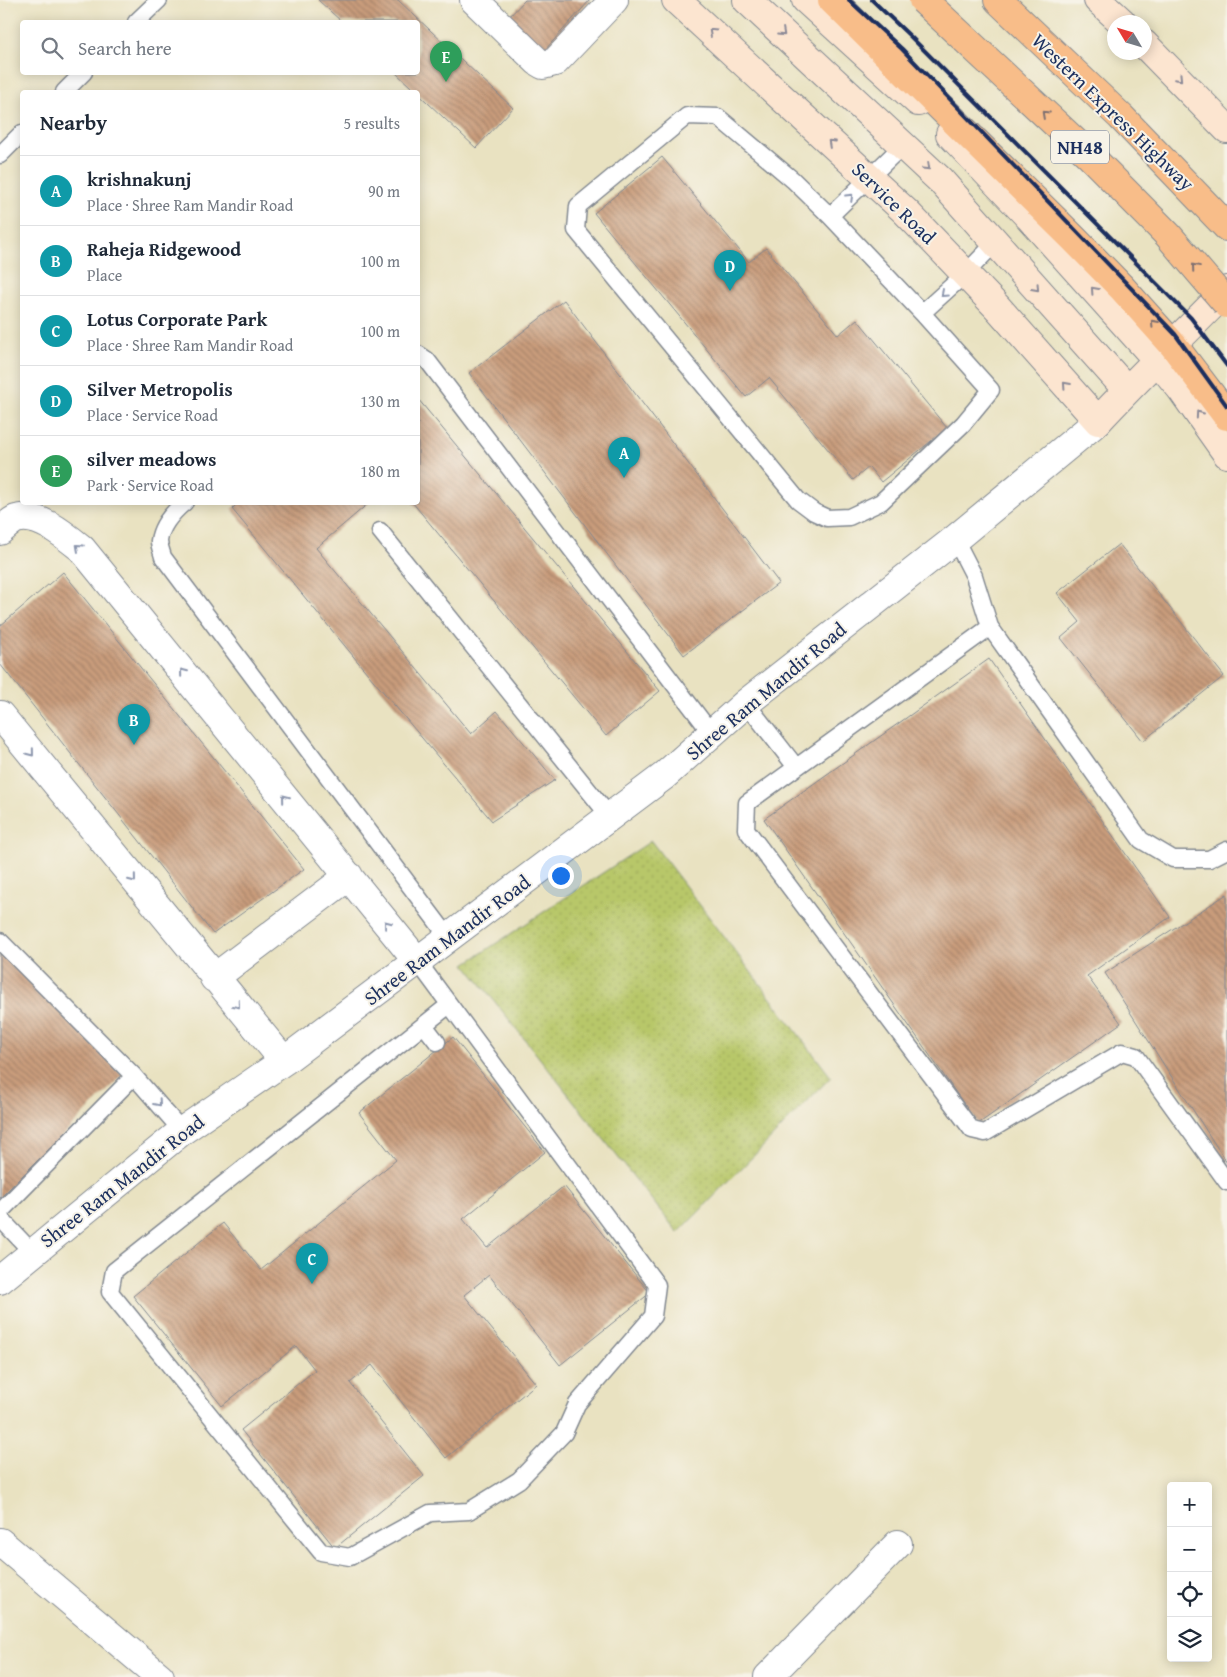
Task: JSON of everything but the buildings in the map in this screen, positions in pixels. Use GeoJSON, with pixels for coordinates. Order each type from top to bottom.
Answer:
{"type":"FeatureCollection","features":[{"type":"Feature","properties":{"kind":"highway"},"geometry":{"type":"LineString","coordinates":[[832,0],[1122,288],[1166,353],[1227,416]]}},
{"type":"Feature","properties":{"kind":"highway","name":"NH48"},"geometry":{"type":"LineString","coordinates":[[923,0],[1088,154],[1168,235],[1227,304]]}},
{"type":"Feature","properties":{"kind":"highway","name":"Western Express Highway"},"geometry":{"type":"LineString","coordinates":[[998,0],[1121,117],[1227,227]]}},
{"type":"Feature","properties":{"kind":"main road","name":"Service Road"},"geometry":{"type":"LineString","coordinates":[[676,0],[906,212],[965,274],[1098,421]]}},
{"type":"Feature","properties":{"kind":"main road"},"geometry":{"type":"LineString","coordinates":[[746,0],[940,180],[1127,390]]}},
{"type":"Feature","properties":{"kind":"main road"},"geometry":{"type":"LineString","coordinates":[[806,0],[924,108],[1166,353],[1180,389],[1227,454]]}},
{"type":"Feature","properties":{"kind":"main road"},"geometry":{"type":"LineString","coordinates":[[1098,0],[1114,15]]}},
{"type":"Feature","properties":{"kind":"main road"},"geometry":{"type":"LineString","coordinates":[[1152,52],[1227,129]]}},
{"type":"Feature","properties":{"kind":"main road"},"geometry":{"type":"LineString","coordinates":[[1098,421],[1227,290]]}},
{"type":"Feature","properties":{"kind":"street"},"geometry":{"type":"LineString","coordinates":[[474,0],[543,65],[555,62],[614,0]]}},
{"type":"Feature","properties":{"kind":"street","name":"Shree Ram Mandir Road"},"geometry":{"type":"LineString","coordinates":[[0,1280],[182,1130],[284,1061],[664,776],[746,703],[955,539],[1098,421]]}},
{"type":"Feature","properties":{"kind":"street"},"geometry":{"type":"LineString","coordinates":[[0,531],[15,520],[32,519],[56,528],[82,549],[418,962]]}},
{"type":"Feature","properties":{"kind":"street"},"geometry":{"type":"LineString","coordinates":[[0,715],[284,1061]]}},
{"type":"Feature","properties":{"kind":"street"},"geometry":{"type":"LineString","coordinates":[[214,978],[349,876]]}},
{"type":"Feature","properties":{"kind":"street"},"geometry":{"type":"LineString","coordinates":[[0,1542],[160,1677]]}},
{"type":"Feature","properties":{"kind":"street"},"geometry":{"type":"LineString","coordinates":[[768,1677],[898,1544]]}},
{"type":"Feature","properties":{"kind":"lane"},"geometry":{"type":"LineString","coordinates":[[138,20],[159,0]]}},
{"type":"Feature","properties":{"kind":"lane"},"geometry":{"type":"LineString","coordinates":[[66,90],[81,75]]}},
{"type":"Feature","properties":{"kind":"lane"},"geometry":{"type":"LineString","coordinates":[[688,116],[718,116],[793,180],[922,313],[991,390],[963,424],[881,502],[849,517],[827,518],[814,512],[798,500],[576,230],[578,206],[688,116]]}},
{"type":"Feature","properties":{"kind":"lane"},"geometry":{"type":"LineString","coordinates":[[0,155],[20,135]]}},
{"type":"Feature","properties":{"kind":"lane"},"geometry":{"type":"LineString","coordinates":[[830,216],[903,145]]}},
{"type":"Feature","properties":{"kind":"lane"},"geometry":{"type":"LineString","coordinates":[[922,313],[965,274],[996,242]]}},
{"type":"Feature","properties":{"kind":"lane"},"geometry":{"type":"LineString","coordinates":[[420,355],[427,360],[712,734]]}},
{"type":"Feature","properties":{"kind":"lane"},"geometry":{"type":"LineString","coordinates":[[181,505],[173,512],[165,524],[159,542],[163,556],[449,938]]}},
{"type":"Feature","properties":{"kind":"lane"},"geometry":{"type":"LineString","coordinates":[[380,531],[610,817]]}},
{"type":"Feature","properties":{"kind":"lane"},"geometry":{"type":"LineString","coordinates":[[955,539],[974,576],[990,627],[1141,840],[1173,859],[1209,859],[1227,850]]}},
{"type":"Feature","properties":{"kind":"lane"},"geometry":{"type":"LineString","coordinates":[[990,627],[747,803],[746,830],[972,1130],[985,1133],[1122,1052],[1136,1056],[1227,1182]]}},
{"type":"Feature","properties":{"kind":"lane"},"geometry":{"type":"LineString","coordinates":[[746,703],[796,767]]}},
{"type":"Feature","properties":{"kind":"lane"},"geometry":{"type":"LineString","coordinates":[[0,941],[134,1076],[182,1130]]}},
{"type":"Feature","properties":{"kind":"lane"},"geometry":{"type":"LineString","coordinates":[[418,962],[657,1285],[653,1316],[577,1404],[564,1433],[519,1480],[469,1511],[430,1512],[350,1557],[321,1552],[110,1292],[114,1271],[449,1005]]}},
{"type":"Feature","properties":{"kind":"lane"},"geometry":{"type":"LineString","coordinates":[[424,1025],[437,1042]]}},
{"type":"Feature","properties":{"kind":"lane"},"geometry":{"type":"LineString","coordinates":[[0,1212],[134,1076]]}},
{"type":"Feature","properties":{"kind":"lane"},"geometry":{"type":"LineString","coordinates":[[0,1218],[32,1252]]}},
{"type":"Feature","properties":{"kind":"green space"},"geometry":{"type":"Polygon","coordinates":[[[651,841],[831,1077],[678,1233],[465,964],[651,841]]]}},
{"type":"Feature","properties":{"kind":"railway"},"geometry":{"type":"LineString","coordinates":[[849,0],[902,49],[1175,334],[1227,406]]}},
{"type":"Feature","properties":{"kind":"railway"},"geometry":{"type":"LineString","coordinates":[[872,0],[1191,318],[1227,366]]}},
{"type":"Feature","properties":{"kind":"place","name":"silver meadows"},"geometry":{"type":"Point","coordinates":[446,82]}},
{"type":"Feature","properties":{"kind":"place","name":"Silver Metropolis"},"geometry":{"type":"Point","coordinates":[730,291]}},
{"type":"Feature","properties":{"kind":"place","name":"krishnakunj"},"geometry":{"type":"Point","coordinates":[624,478]}},
{"type":"Feature","properties":{"kind":"place","name":"Raheja Ridgewood"},"geometry":{"type":"Point","coordinates":[134,745]}},
{"type":"Feature","properties":{"kind":"place","name":"Lotus Corporate Park"},"geometry":{"type":"Point","coordinates":[312,1284]}}]}
